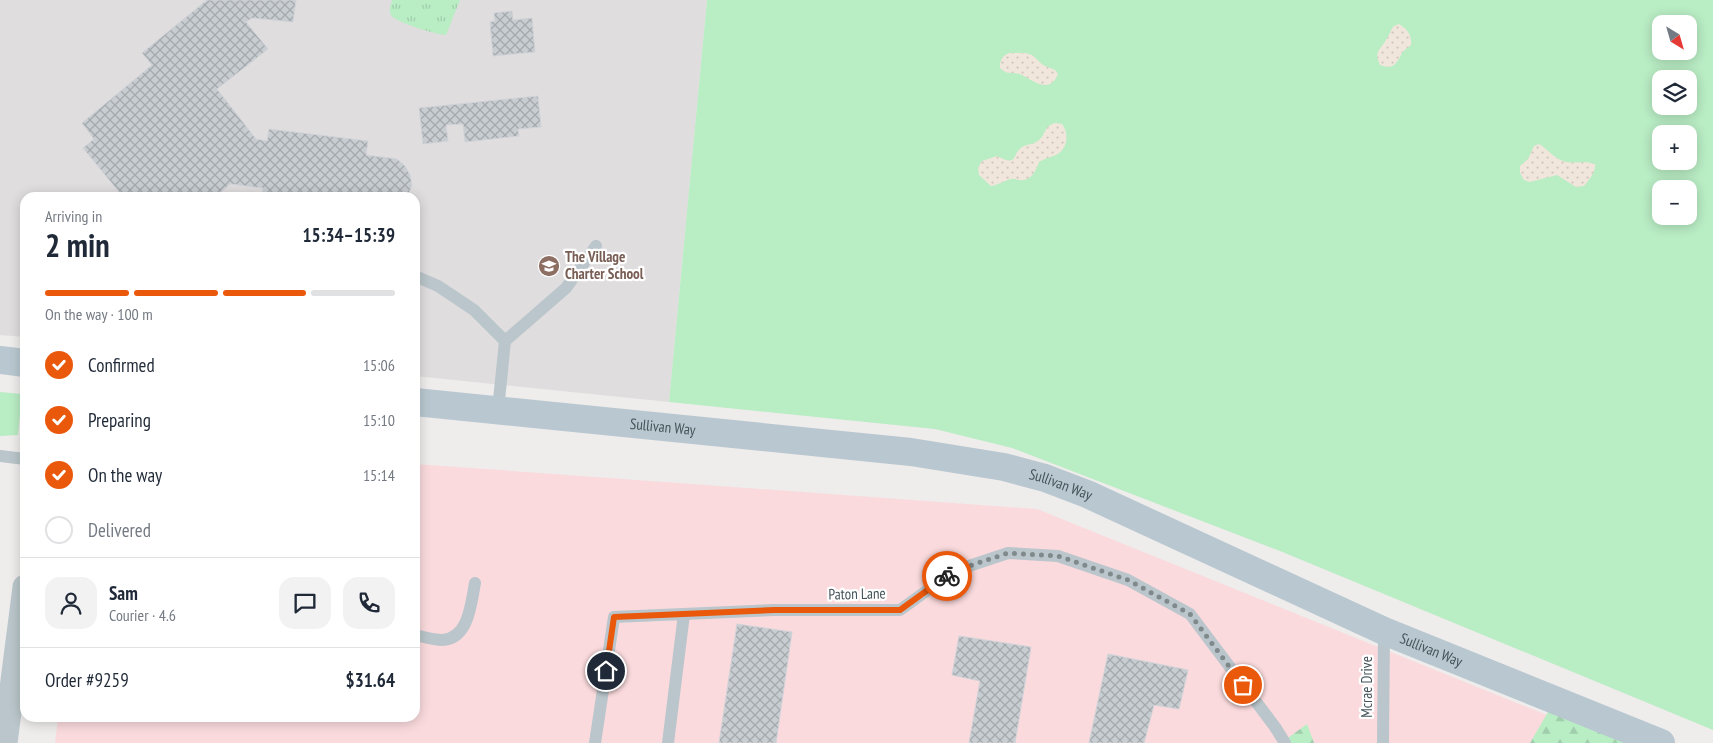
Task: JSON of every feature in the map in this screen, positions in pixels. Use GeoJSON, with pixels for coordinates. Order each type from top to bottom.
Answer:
{"type":"FeatureCollection","features":[{"type":"Feature","properties":{"kind":"main road"},"geometry":{"type":"LineString","coordinates":[[0,360],[20,362]]}},
{"type":"Feature","properties":{"kind":"main road","name":"Sullivan Way"},"geometry":{"type":"LineString","coordinates":[[420,402],[911,452],[1004,466],[1045,478],[1087,494],[1384,631],[1661,743]]}},
{"type":"Feature","properties":{"kind":"street"},"geometry":{"type":"LineString","coordinates":[[5,743],[6,684],[20,613]]}},
{"type":"Feature","properties":{"kind":"lane"},"geometry":{"type":"LineString","coordinates":[[498,410],[505,341],[566,288],[596,246]]}},
{"type":"Feature","properties":{"kind":"lane"},"geometry":{"type":"LineString","coordinates":[[420,278],[438,286],[474,310],[505,341]]}},
{"type":"Feature","properties":{"kind":"lane"},"geometry":{"type":"LineString","coordinates":[[0,456],[20,458]]}},
{"type":"Feature","properties":{"kind":"lane","name":"Paton Lane"},"geometry":{"type":"LineString","coordinates":[[595,743],[614,617],[774,610],[900,610],[954,571],[1008,553],[1058,556],[1128,580],[1190,614],[1285,743]]}},
{"type":"Feature","properties":{"kind":"lane"},"geometry":{"type":"LineString","coordinates":[[420,637],[441,640],[451,638],[463,627],[469,616],[475,584]]}},
{"type":"Feature","properties":{"kind":"lane"},"geometry":{"type":"LineString","coordinates":[[668,743],[684,614]]}},
{"type":"Feature","properties":{"kind":"lane","name":"Mcrae Drive"},"geometry":{"type":"LineString","coordinates":[[1383,743],[1384,631]]}},
{"type":"Feature","properties":{"kind":"shaded area","name":"The Village Charter School"},"geometry":{"type":"Polygon","coordinates":[[[0,0],[707,0],[669,402],[420,377],[420,192],[20,192],[20,337],[0,335],[0,0]]]}},
{"type":"Feature","properties":{"kind":"shaded area"},"geometry":{"type":"Polygon","coordinates":[[[420,464],[1037,509],[1616,743],[55,743],[58,722],[420,722],[420,464]]]}},
{"type":"Feature","properties":{"kind":"green space"},"geometry":{"type":"Polygon","coordinates":[[[392,0],[460,0],[446,35],[417,28],[394,18],[390,11],[392,0]]]}},
{"type":"Feature","properties":{"kind":"green space"},"geometry":{"type":"Polygon","coordinates":[[[707,0],[1713,0],[1713,730],[1280,551],[1012,448],[935,429],[669,402],[707,0]]]}},
{"type":"Feature","properties":{"kind":"green space"},"geometry":{"type":"Polygon","coordinates":[[[0,392],[20,394],[18,435],[0,436],[0,392]]]}},
{"type":"Feature","properties":{"kind":"green space"},"geometry":{"type":"Polygon","coordinates":[[[1555,700],[1658,743],[1530,743],[1555,700]]]}},
{"type":"Feature","properties":{"kind":"green space"},"geometry":{"type":"Polygon","coordinates":[[[1307,724],[1314,743],[1281,743],[1307,724]]]}},
{"type":"Feature","properties":{"kind":"sand"},"geometry":{"type":"Polygon","coordinates":[[[1399,24],[1411,38],[1411,45],[1403,52],[1394,65],[1388,67],[1380,65],[1377,54],[1394,26],[1399,24]]]}},
{"type":"Feature","properties":{"kind":"sand"},"geometry":{"type":"Polygon","coordinates":[[[1009,53],[1032,55],[1043,65],[1055,70],[1058,74],[1055,80],[1051,84],[1042,85],[1022,75],[1006,72],[1000,68],[1000,63],[1003,57],[1009,53]]]}},
{"type":"Feature","properties":{"kind":"sand"},"geometry":{"type":"Polygon","coordinates":[[[1055,123],[1062,124],[1066,132],[1066,144],[1058,154],[1039,162],[1029,178],[1026,180],[1011,179],[991,186],[979,175],[978,168],[982,161],[997,156],[1012,160],[1020,149],[1037,141],[1049,126],[1055,123]]]}},
{"type":"Feature","properties":{"kind":"sand"},"geometry":{"type":"Polygon","coordinates":[[[1539,144],[1562,161],[1595,164],[1592,176],[1584,186],[1576,187],[1557,175],[1530,182],[1524,180],[1520,173],[1520,166],[1528,159],[1534,146],[1539,144]]]}},
{"type":"Feature","properties":{"kind":"building"},"geometry":{"type":"Polygon","coordinates":[[[207,0],[296,0],[293,22],[252,18],[246,22],[268,49],[217,89],[256,139],[267,141],[269,129],[368,141],[366,155],[397,159],[405,166],[410,175],[412,185],[409,192],[262,192],[263,188],[230,184],[221,192],[119,192],[83,148],[94,139],[82,123],[152,65],[142,53],[207,0]]]}},
{"type":"Feature","properties":{"kind":"building"},"geometry":{"type":"Polygon","coordinates":[[[512,11],[513,20],[532,18],[535,52],[493,56],[490,22],[495,21],[494,13],[512,11]]]}},
{"type":"Feature","properties":{"kind":"building"},"geometry":{"type":"Polygon","coordinates":[[[538,96],[541,127],[518,129],[519,136],[465,142],[463,124],[446,125],[448,141],[423,144],[419,108],[538,96]]]}},
{"type":"Feature","properties":{"kind":"building"},"geometry":{"type":"Polygon","coordinates":[[[737,624],[792,632],[776,743],[719,743],[737,624]]]}},
{"type":"Feature","properties":{"kind":"building"},"geometry":{"type":"Polygon","coordinates":[[[959,636],[1031,647],[1015,743],[969,743],[980,681],[952,675],[959,636]]]}},
{"type":"Feature","properties":{"kind":"building"},"geometry":{"type":"Polygon","coordinates":[[[1108,654],[1188,670],[1179,709],[1154,705],[1144,743],[1089,743],[1108,654]]]}},
{"type":"Feature","properties":{"kind":"way so far"},"geometry":{"type":"LineString","coordinates":[[947,576],[954,571],[1008,553],[1058,556],[1128,580],[1190,614],[1243,685]]}},
{"type":"Feature","properties":{"kind":"place","name":"The Village Charter School"},"geometry":{"type":"Point","coordinates":[549,266]}},
{"type":"Feature","properties":{"kind":"route"},"geometry":{"type":"LineString","coordinates":[[606,671],[614,617],[774,610],[900,610],[947,576]]}}]}
